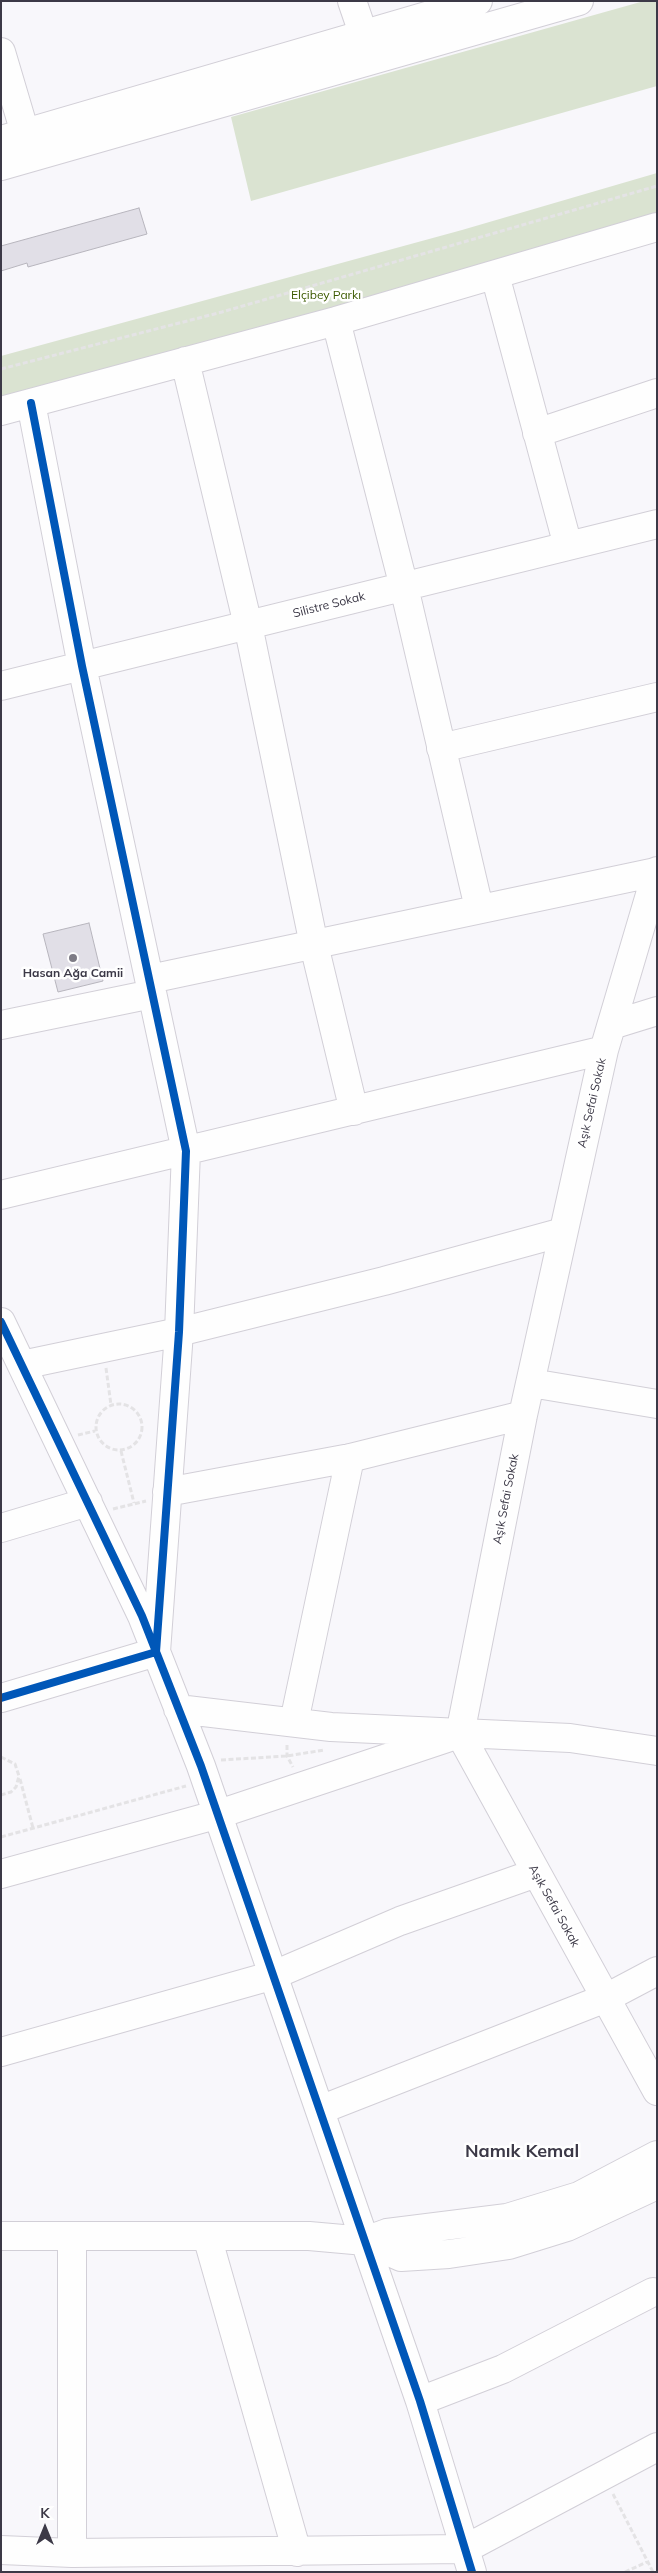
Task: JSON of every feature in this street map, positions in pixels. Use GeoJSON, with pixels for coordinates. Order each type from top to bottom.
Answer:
{"type":"FeatureCollection","features":[{"type":"Feature","properties":{"kind":"street"},"geometry":{"type":"LineString","coordinates":[[352,1],[363,34]]}},
{"type":"Feature","properties":{"kind":"street"},"geometry":{"type":"LineString","coordinates":[[1,52],[13,137],[478,1]]}},
{"type":"Feature","properties":{"kind":"street"},"geometry":{"type":"LineString","coordinates":[[1,166],[579,1]]}},
{"type":"Feature","properties":{"kind":"street"},"geometry":{"type":"LineString","coordinates":[[1,411],[336,321],[657,227]]}},
{"type":"Feature","properties":{"kind":"street"},"geometry":{"type":"LineString","coordinates":[[495,275],[568,546]]}},
{"type":"Feature","properties":{"kind":"street"},"geometry":{"type":"LineString","coordinates":[[336,321],[404,587],[479,908]]}},
{"type":"Feature","properties":{"kind":"street"},"geometry":{"type":"LineString","coordinates":[[185,361],[248,626],[314,945],[354,1110]]}},
{"type":"Feature","properties":{"kind":"street"},"geometry":{"type":"LineString","coordinates":[[537,433],[657,393]]}},
{"type":"Feature","properties":{"kind":"street"},"geometry":{"type":"LineString","coordinates":[[31,403],[82,666],[186,1151],[179,1332],[156,1652]]}},
{"type":"Feature","properties":{"kind":"street","name":"Silistre Sokak"},"geometry":{"type":"LineString","coordinates":[[1,686],[657,524]]}},
{"type":"Feature","properties":{"kind":"street"},"geometry":{"type":"LineString","coordinates":[[441,748],[657,697]]}},
{"type":"Feature","properties":{"kind":"street"},"geometry":{"type":"LineString","coordinates":[[1,1025],[314,945],[657,871]]}},
{"type":"Feature","properties":{"kind":"street","name":"Aşık Sefai Sokak"},"geometry":{"type":"LineString","coordinates":[[657,871],[608,1037],[563,1232],[523,1415],[460,1734],[657,2091]]}},
{"type":"Feature","properties":{"kind":"street"},"geometry":{"type":"LineString","coordinates":[[1,1195],[354,1110],[608,1037],[657,1010]]}},
{"type":"Feature","properties":{"kind":"street"},"geometry":{"type":"LineString","coordinates":[[13,1360],[103,1348],[179,1332],[384,1281],[563,1232]]}},
{"type":"Feature","properties":{"kind":"street"},"geometry":{"type":"LineString","coordinates":[[1,1322],[13,1360],[91,1508],[142,1616],[219,1814],[420,2401],[468,2561]]}},
{"type":"Feature","properties":{"kind":"street"},"geometry":{"type":"LineString","coordinates":[[530,1383],[657,1404]]}},
{"type":"Feature","properties":{"kind":"street"},"geometry":{"type":"LineString","coordinates":[[167,1494],[350,1458],[523,1415]]}},
{"type":"Feature","properties":{"kind":"street"},"geometry":{"type":"LineString","coordinates":[[294,1722],[350,1458]]}},
{"type":"Feature","properties":{"kind":"street"},"geometry":{"type":"LineString","coordinates":[[1,1528],[91,1508]]}},
{"type":"Feature","properties":{"kind":"street"},"geometry":{"type":"LineString","coordinates":[[1,1698],[156,1652]]}},
{"type":"Feature","properties":{"kind":"street"},"geometry":{"type":"LineString","coordinates":[[178,1710],[294,1722],[460,1734],[570,1738],[657,1751]]}},
{"type":"Feature","properties":{"kind":"street"},"geometry":{"type":"LineString","coordinates":[[1,1874],[219,1814],[460,1734]]}},
{"type":"Feature","properties":{"kind":"street"},"geometry":{"type":"LineString","coordinates":[[1,2052],[274,1975],[400,1921],[536,1873]]}},
{"type":"Feature","properties":{"kind":"street"},"geometry":{"type":"LineString","coordinates":[[320,2110],[606,1998],[657,1971]]}},
{"type":"Feature","properties":{"kind":"street"},"geometry":{"type":"LineString","coordinates":[[365,2241],[387,2232],[507,2218],[579,2196],[657,2155]]}},
{"type":"Feature","properties":{"kind":"street"},"geometry":{"type":"LineString","coordinates":[[1,2235],[309,2236],[365,2241],[401,2257],[449,2254],[508,2246],[568,2227],[657,2185]]}},
{"type":"Feature","properties":{"kind":"street"},"geometry":{"type":"LineString","coordinates":[[72,2236],[72,2553]]}},
{"type":"Feature","properties":{"kind":"street"},"geometry":{"type":"LineString","coordinates":[[207,2236],[297,2552]]}},
{"type":"Feature","properties":{"kind":"street"},"geometry":{"type":"LineString","coordinates":[[420,2401],[503,2369],[653,2292]]}},
{"type":"Feature","properties":{"kind":"street"},"geometry":{"type":"LineString","coordinates":[[1,2550],[72,2553],[297,2552],[468,2561],[604,2475],[657,2447]]}},
{"type":"Feature","properties":{"kind":"path"},"geometry":{"type":"LineString","coordinates":[[1,369],[222,312],[657,186]]}},
{"type":"Feature","properties":{"kind":"path"},"geometry":{"type":"LineString","coordinates":[[103,1348],[111,1405]]}},
{"type":"Feature","properties":{"kind":"path"},"geometry":{"type":"LineString","coordinates":[[121,1404],[129,1406],[135,1410],[142,1420],[142,1433],[129,1448],[121,1451],[106,1447],[98,1438],[95,1430],[98,1415],[111,1405],[121,1404]]}},
{"type":"Feature","properties":{"kind":"path"},"geometry":{"type":"LineString","coordinates":[[121,1451],[134,1503]]}},
{"type":"Feature","properties":{"kind":"path"},"geometry":{"type":"LineString","coordinates":[[91,1508],[134,1503],[167,1494]]}},
{"type":"Feature","properties":{"kind":"path"},"geometry":{"type":"LineString","coordinates":[[1,1837],[203,1773],[227,1758],[288,1756],[332,1749]]}},
{"type":"Feature","properties":{"kind":"path"},"geometry":{"type":"LineString","coordinates":[[1,1757],[15,1764],[33,1828]]}},
{"type":"Feature","properties":{"kind":"path"},"geometry":{"type":"LineString","coordinates":[[1,1795],[16,1787],[19,1776]]}},
{"type":"Feature","properties":{"kind":"path"},"geometry":{"type":"LineString","coordinates":[[604,2475],[652,2572]]}},
{"type":"Feature","properties":{"kind":"path"},"geometry":{"type":"LineString","coordinates":[[625,2572],[647,2562]]}},
{"type":"Feature","properties":{"kind":"green space"},"geometry":{"type":"Polygon","coordinates":[[[644,1],[657,1],[657,86],[251,201],[231,117],[644,1]]]}},
{"type":"Feature","properties":{"kind":"green space","name":"Elçibey Parkı"},"geometry":{"type":"Polygon","coordinates":[[[657,173],[657,227],[1,411],[1,356],[462,230],[657,173]]]}},
{"type":"Feature","properties":{"kind":"building"},"geometry":{"type":"Polygon","coordinates":[[[139,208],[147,234],[28,267],[27,263],[1,271],[1,246],[139,208]]]}},
{"type":"Feature","properties":{"kind":"building","name":"Hasan Ağa Camii"},"geometry":{"type":"Polygon","coordinates":[[[89,923],[103,981],[58,992],[43,934],[89,923]]]}},
{"type":"Feature","properties":{"kind":"cycle path"},"geometry":{"type":"LineString","coordinates":[[1,1698],[156,1652],[179,1332],[186,1151],[82,666],[31,403]]}},
{"type":"Feature","properties":{"kind":"cycle path"},"geometry":{"type":"LineString","coordinates":[[1,1322],[142,1616],[201,1766],[420,2401],[472,2572]]}},
{"type":"Feature","properties":{"kind":"place","name":"Hasan Ağa Camii"},"geometry":{"type":"Point","coordinates":[73,958]}},
{"type":"Feature","properties":{"kind":"district","name":"Namık Kemal"},"geometry":{"type":"Point","coordinates":[522,2152]}}]}
